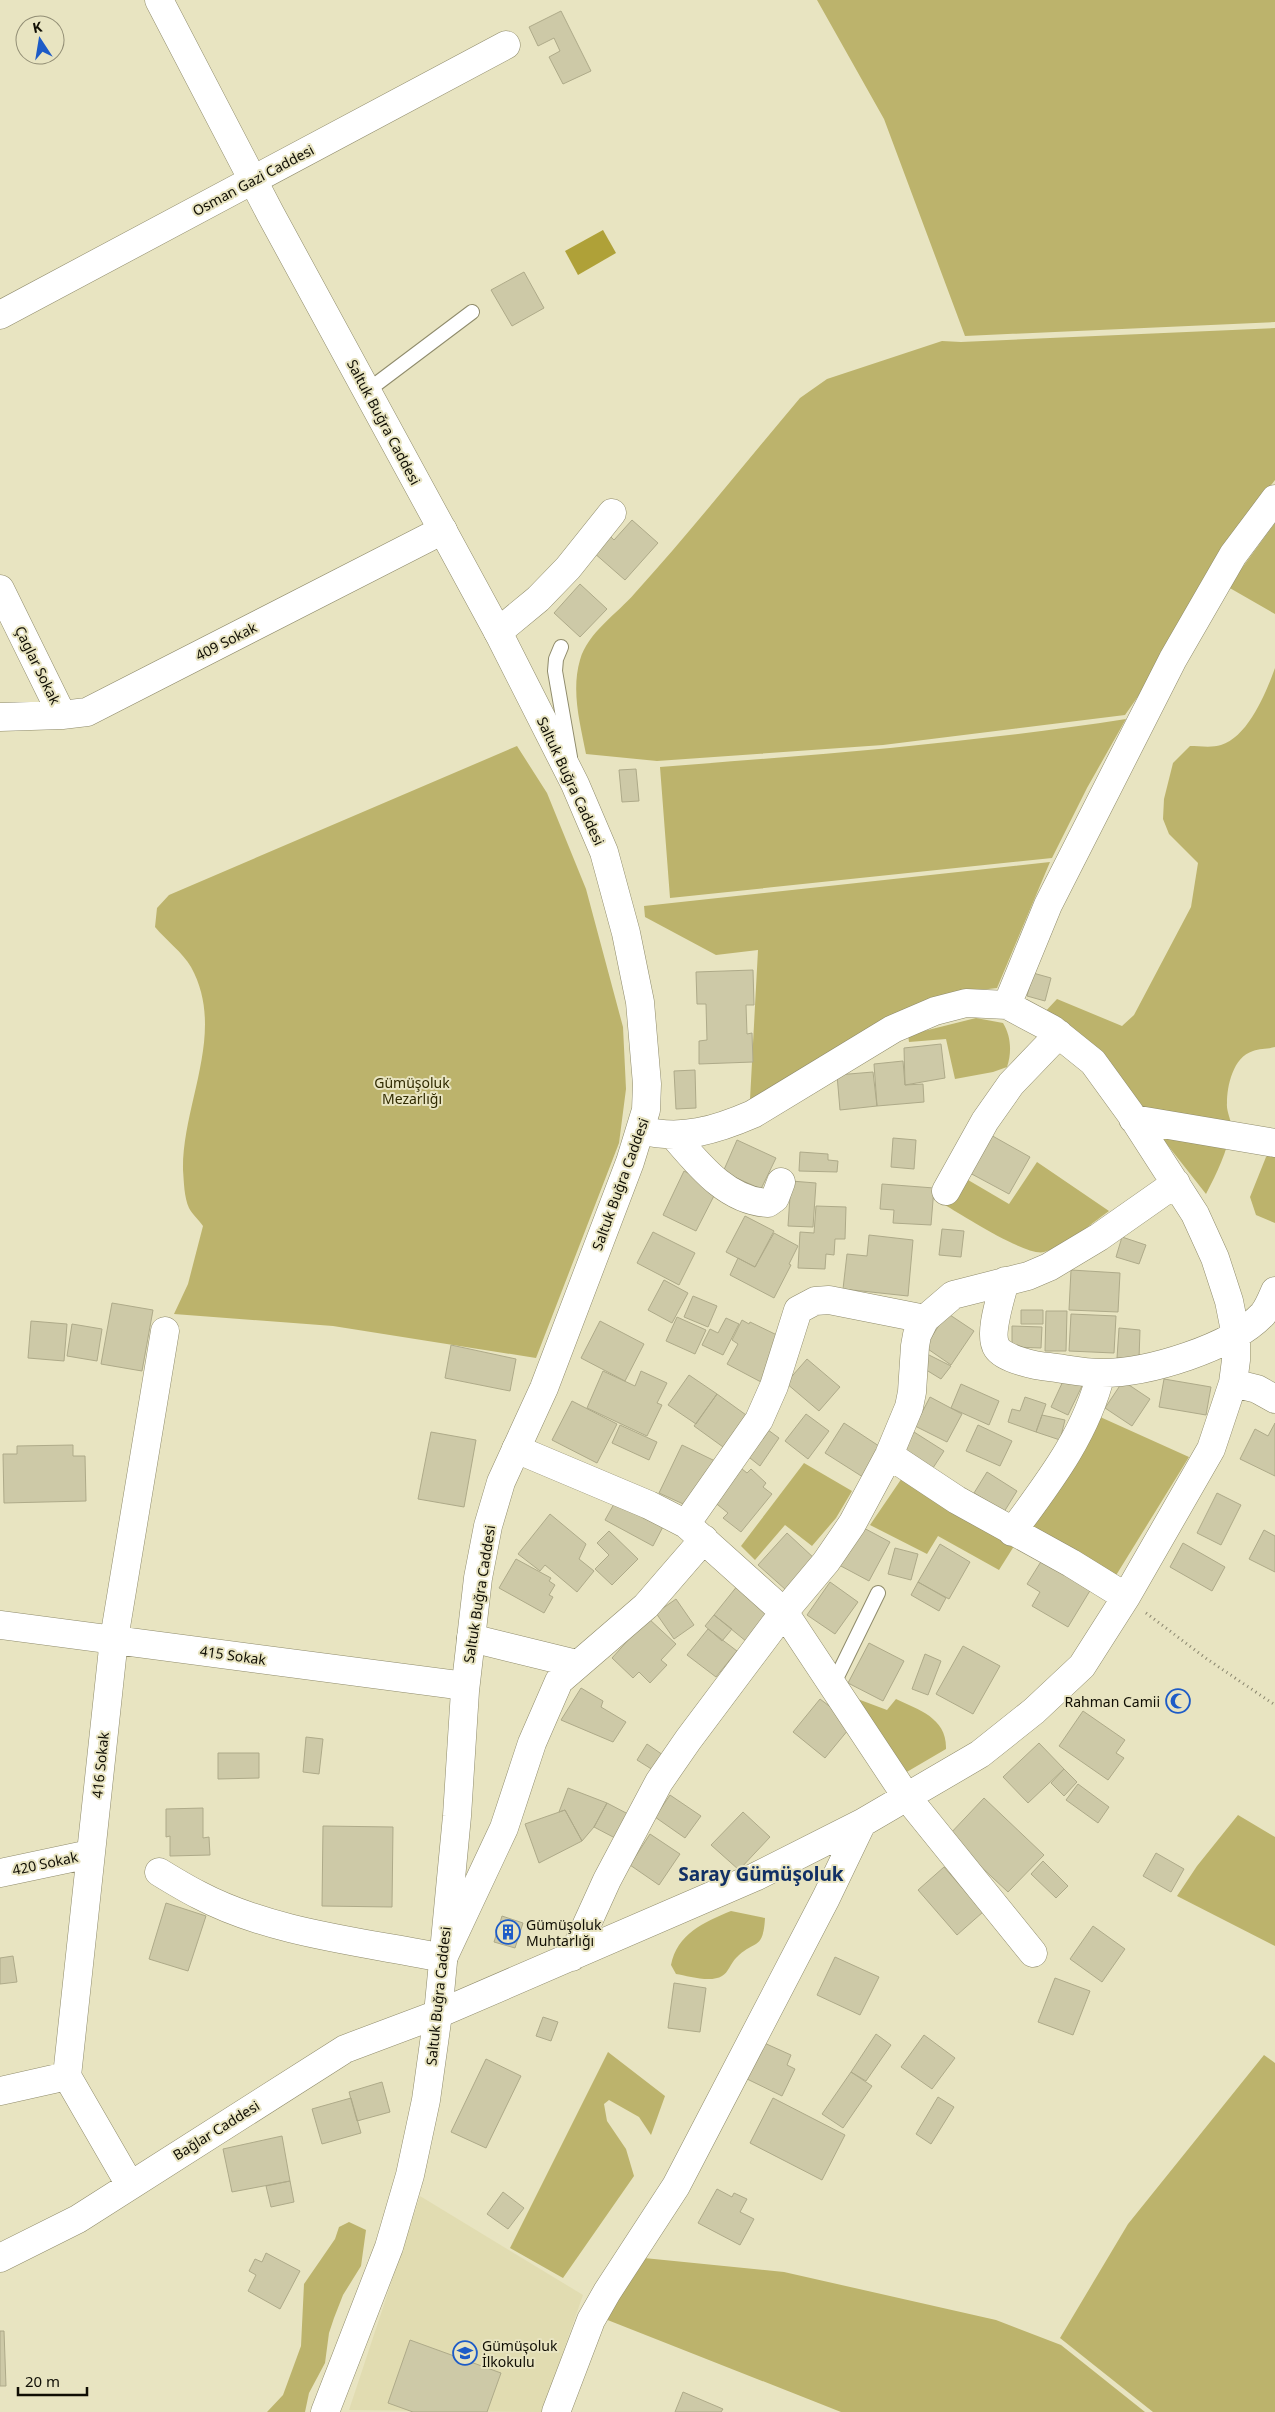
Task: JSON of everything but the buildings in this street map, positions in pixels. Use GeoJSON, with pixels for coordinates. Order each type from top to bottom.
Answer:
{"type":"FeatureCollection","features":[{"type":"Feature","properties":{"kind":"street","name":"Saltuk Buğra Caddesi"},"geometry":{"type":"LineString","coordinates":[[159,0],[253,180],[498,632],[575,784],[604,852],[626,933],[640,1002],[647,1084],[646,1110],[641,1130],[544,1388],[501,1482],[488,1526],[465,1686],[457,1816],[438,2014],[426,2100],[410,2174],[394,2229],[325,2412]]}},
{"type":"Feature","properties":{"kind":"street","name":"Osman Gazi Caddesi"},"geometry":{"type":"LineString","coordinates":[[0,315],[506,45]]}},
{"type":"Feature","properties":{"kind":"street"},"geometry":{"type":"LineString","coordinates":[[641,1130],[674,1136],[712,1130],[753,1114],[893,1029],[935,1011],[966,1004],[1008,1005],[1048,905],[1173,659],[1233,555],[1275,499]]}},
{"type":"Feature","properties":{"kind":"street"},"geometry":{"type":"LineString","coordinates":[[498,632],[538,599],[568,568],[612,513]]}},
{"type":"Feature","properties":{"kind":"street","name":"409 Sokak"},"geometry":{"type":"LineString","coordinates":[[0,717],[62,715],[87,712],[442,530]]}},
{"type":"Feature","properties":{"kind":"street","name":"Çaglar Sokak"},"geometry":{"type":"LineString","coordinates":[[0,589],[62,715]]}},
{"type":"Feature","properties":{"kind":"street","name":"Bağlar Caddesi"},"geometry":{"type":"LineString","coordinates":[[0,2258],[78,2219],[345,2049],[438,2014],[572,1957],[755,1877],[862,1823],[980,1754],[1040,1706],[1082,1666],[1126,1597],[1210,1449],[1233,1383],[1236,1360],[1236,1336],[1229,1300],[1215,1258],[1195,1214],[1133,1119],[1093,1062],[1059,1034],[1008,1005]]}},
{"type":"Feature","properties":{"kind":"street"},"geometry":{"type":"LineString","coordinates":[[946,1191],[985,1121],[1011,1084],[1059,1034]]}},
{"type":"Feature","properties":{"kind":"street"},"geometry":{"type":"LineString","coordinates":[[1133,1119],[1275,1143]]}},
{"type":"Feature","properties":{"kind":"street"},"geometry":{"type":"LineString","coordinates":[[674,1136],[701,1168],[738,1195],[768,1203],[776,1198],[781,1182]]}},
{"type":"Feature","properties":{"kind":"street"},"geometry":{"type":"LineString","coordinates":[[572,1957],[607,1880],[659,1782],[688,1740],[784,1612],[837,1548],[889,1455],[909,1407],[912,1392],[914,1346],[917,1335],[926,1319],[952,1295],[1042,1270],[1070,1255],[1176,1183]]}},
{"type":"Feature","properties":{"kind":"street"},"geometry":{"type":"LineString","coordinates":[[1005,1281],[994,1327],[994,1340],[1002,1354],[1034,1365],[1101,1373],[1127,1371],[1166,1363],[1236,1336],[1264,1314],[1275,1291]]}},
{"type":"Feature","properties":{"kind":"street"},"geometry":{"type":"LineString","coordinates":[[159,1872],[200,1896],[256,1918],[309,1932],[443,1958],[504,1828],[532,1743],[559,1681],[646,1606],[695,1531],[759,1420],[774,1386],[798,1310],[814,1301],[829,1300],[926,1319]]}},
{"type":"Feature","properties":{"kind":"street","name":"416 Sokak"},"geometry":{"type":"LineString","coordinates":[[67,2076],[114,1639],[165,1331]]}},
{"type":"Feature","properties":{"kind":"street"},"geometry":{"type":"LineString","coordinates":[[1012,1532],[1047,1484],[1076,1439],[1090,1411],[1101,1373]]}},
{"type":"Feature","properties":{"kind":"street"},"geometry":{"type":"LineString","coordinates":[[1233,1383],[1258,1389],[1275,1399]]}},
{"type":"Feature","properties":{"kind":"street"},"geometry":{"type":"LineString","coordinates":[[516,1448],[649,1505],[695,1531],[784,1612],[906,1796],[1033,1953]]}},
{"type":"Feature","properties":{"kind":"street"},"geometry":{"type":"LineString","coordinates":[[889,1455],[957,1500],[1012,1532],[1071,1562],[1126,1597]]}},
{"type":"Feature","properties":{"kind":"street","name":"415 Sokak"},"geometry":{"type":"LineString","coordinates":[[0,1625],[465,1686]]}},
{"type":"Feature","properties":{"kind":"street"},"geometry":{"type":"LineString","coordinates":[[471,1638],[577,1664]]}},
{"type":"Feature","properties":{"kind":"street"},"geometry":{"type":"LineString","coordinates":[[556,2412],[591,2320],[676,2186],[826,1898],[862,1823]]}},
{"type":"Feature","properties":{"kind":"street","name":"420 Sokak"},"geometry":{"type":"LineString","coordinates":[[0,1873],[90,1854]]}},
{"type":"Feature","properties":{"kind":"street"},"geometry":{"type":"LineString","coordinates":[[0,2091],[67,2076],[130,2185]]}},
{"type":"Feature","properties":{"kind":"lane"},"geometry":{"type":"LineString","coordinates":[[367,391],[472,312]]}},
{"type":"Feature","properties":{"kind":"lane"},"geometry":{"type":"LineString","coordinates":[[561,647],[555,671],[575,784]]}},
{"type":"Feature","properties":{"kind":"lane"},"geometry":{"type":"LineString","coordinates":[[833,1685],[878,1593]]}},
{"type":"Feature","properties":{"kind":"path"},"geometry":{"type":"LineString","coordinates":[[1126,1597],[1207,1659],[1275,1705]]}},
{"type":"Feature","properties":{"kind":"shaded area"},"geometry":{"type":"Polygon","coordinates":[[[603,230],[616,253],[578,275],[565,251],[603,230]]]}},
{"type":"Feature","properties":{"kind":"shaded area","name":"Gümüşoluk İlkokulu"},"geometry":{"type":"Polygon","coordinates":[[[420,2196],[583,2295],[542,2412],[349,2410],[420,2196]]]}},
{"type":"Feature","properties":{"kind":"green space"},"geometry":{"type":"Polygon","coordinates":[[[817,0],[1275,0],[1275,322],[965,336],[884,119],[817,0]]]}},
{"type":"Feature","properties":{"kind":"green space"},"geometry":{"type":"Polygon","coordinates":[[[1275,328],[1275,480],[1254,507],[1146,685],[1125,715],[883,745],[657,761],[586,754],[577,707],[576,683],[580,660],[589,641],[628,601],[698,521],[800,398],[827,379],[942,341],[961,342],[1275,328]]]}},
{"type":"Feature","properties":{"kind":"green space"},"geometry":{"type":"Polygon","coordinates":[[[1275,523],[1275,614],[1228,587],[1275,523]]]}},
{"type":"Feature","properties":{"kind":"green space"},"geometry":{"type":"Polygon","coordinates":[[[1275,668],[1275,1047],[1256,1050],[1246,1054],[1240,1059],[1232,1073],[1227,1096],[1231,1129],[1221,1162],[1206,1194],[1151,1124],[1043,1014],[1057,999],[1122,1026],[1134,1015],[1191,907],[1198,863],[1169,834],[1163,819],[1164,799],[1173,763],[1190,746],[1210,747],[1221,745],[1240,733],[1255,713],[1275,668]]]}},
{"type":"Feature","properties":{"kind":"green space"},"geometry":{"type":"Polygon","coordinates":[[[1126,719],[1087,788],[1052,858],[670,898],[660,767],[952,742],[1126,719]]]}},
{"type":"Feature","properties":{"kind":"green space","name":"Gümüşoluk Mezarlığı"},"geometry":{"type":"Polygon","coordinates":[[[517,746],[547,793],[586,889],[623,1027],[626,1089],[619,1143],[536,1358],[333,1326],[174,1314],[188,1284],[203,1226],[187,1204],[183,1170],[189,1119],[204,1042],[205,1017],[201,992],[191,967],[155,927],[157,908],[169,895],[517,746]]]}},
{"type":"Feature","properties":{"kind":"green space"},"geometry":{"type":"Polygon","coordinates":[[[1050,862],[997,988],[963,992],[872,1026],[750,1100],[758,950],[716,955],[645,917],[644,906],[1050,862]]]}},
{"type":"Feature","properties":{"kind":"green space"},"geometry":{"type":"Polygon","coordinates":[[[976,1018],[1003,1023],[1008,1033],[1010,1044],[1010,1056],[1007,1067],[993,1072],[955,1079],[946,1039],[909,1042],[908,1035],[976,1018]]]}},
{"type":"Feature","properties":{"kind":"green space"},"geometry":{"type":"Polygon","coordinates":[[[1275,1148],[1275,1223],[1256,1215],[1250,1197],[1266,1157],[1275,1148]]]}},
{"type":"Feature","properties":{"kind":"green space"},"geometry":{"type":"Polygon","coordinates":[[[1037,1162],[1109,1211],[1061,1245],[1044,1252],[1036,1252],[994,1234],[945,1205],[963,1177],[1009,1204],[1037,1162]]]}},
{"type":"Feature","properties":{"kind":"green space"},"geometry":{"type":"Polygon","coordinates":[[[1098,1416],[1189,1457],[1115,1577],[1029,1527],[1098,1416]]]}},
{"type":"Feature","properties":{"kind":"green space"},"geometry":{"type":"Polygon","coordinates":[[[804,1463],[852,1491],[836,1518],[812,1546],[785,1525],[755,1560],[741,1546],[804,1463]]]}},
{"type":"Feature","properties":{"kind":"green space"},"geometry":{"type":"Polygon","coordinates":[[[902,1478],[1016,1543],[999,1570],[938,1536],[927,1554],[870,1525],[902,1478]]]}},
{"type":"Feature","properties":{"kind":"green space"},"geometry":{"type":"Polygon","coordinates":[[[855,1698],[887,1710],[896,1699],[922,1711],[937,1722],[945,1738],[946,1749],[905,1773],[855,1698]]]}},
{"type":"Feature","properties":{"kind":"green space"},"geometry":{"type":"Polygon","coordinates":[[[1238,1815],[1275,1837],[1275,1946],[1177,1896],[1197,1866],[1238,1815]]]}},
{"type":"Feature","properties":{"kind":"green space"},"geometry":{"type":"Polygon","coordinates":[[[731,1911],[765,1918],[760,1941],[742,1952],[734,1960],[726,1973],[717,1978],[699,1978],[676,1974],[671,1965],[679,1945],[693,1930],[731,1911]]]}},
{"type":"Feature","properties":{"kind":"green space"},"geometry":{"type":"Polygon","coordinates":[[[608,2052],[665,2096],[651,2135],[639,2117],[609,2100],[604,2104],[607,2121],[626,2149],[634,2176],[563,2278],[510,2248],[608,2052]]]}},
{"type":"Feature","properties":{"kind":"green space"},"geometry":{"type":"Polygon","coordinates":[[[1264,2055],[1275,2063],[1275,2412],[1153,2412],[1060,2338],[1128,2224],[1264,2055]]]}},
{"type":"Feature","properties":{"kind":"green space"},"geometry":{"type":"Polygon","coordinates":[[[349,2222],[366,2230],[361,2266],[343,2295],[334,2318],[329,2333],[325,2363],[309,2393],[305,2412],[267,2412],[283,2395],[301,2346],[304,2284],[335,2239],[339,2227],[349,2222]]]}},
{"type":"Feature","properties":{"kind":"green space"},"geometry":{"type":"Polygon","coordinates":[[[644,2258],[784,2272],[996,2320],[1061,2345],[1145,2412],[841,2412],[605,2319],[644,2258]]]}},
{"type":"Feature","properties":{"kind":"place","name":"Rahman Camii"},"geometry":{"type":"Point","coordinates":[1178,1701]}},
{"type":"Feature","properties":{"kind":"place","name":"Gümüşoluk Muhtarlığı"},"geometry":{"type":"Point","coordinates":[508,1932]}},
{"type":"Feature","properties":{"kind":"place","name":"Gümüşoluk İlkokulu"},"geometry":{"type":"Point","coordinates":[465,2353]}},
{"type":"Feature","properties":{"kind":"district","name":"Saray Gümüşoluk"},"geometry":{"type":"Point","coordinates":[761,1874]}}]}
